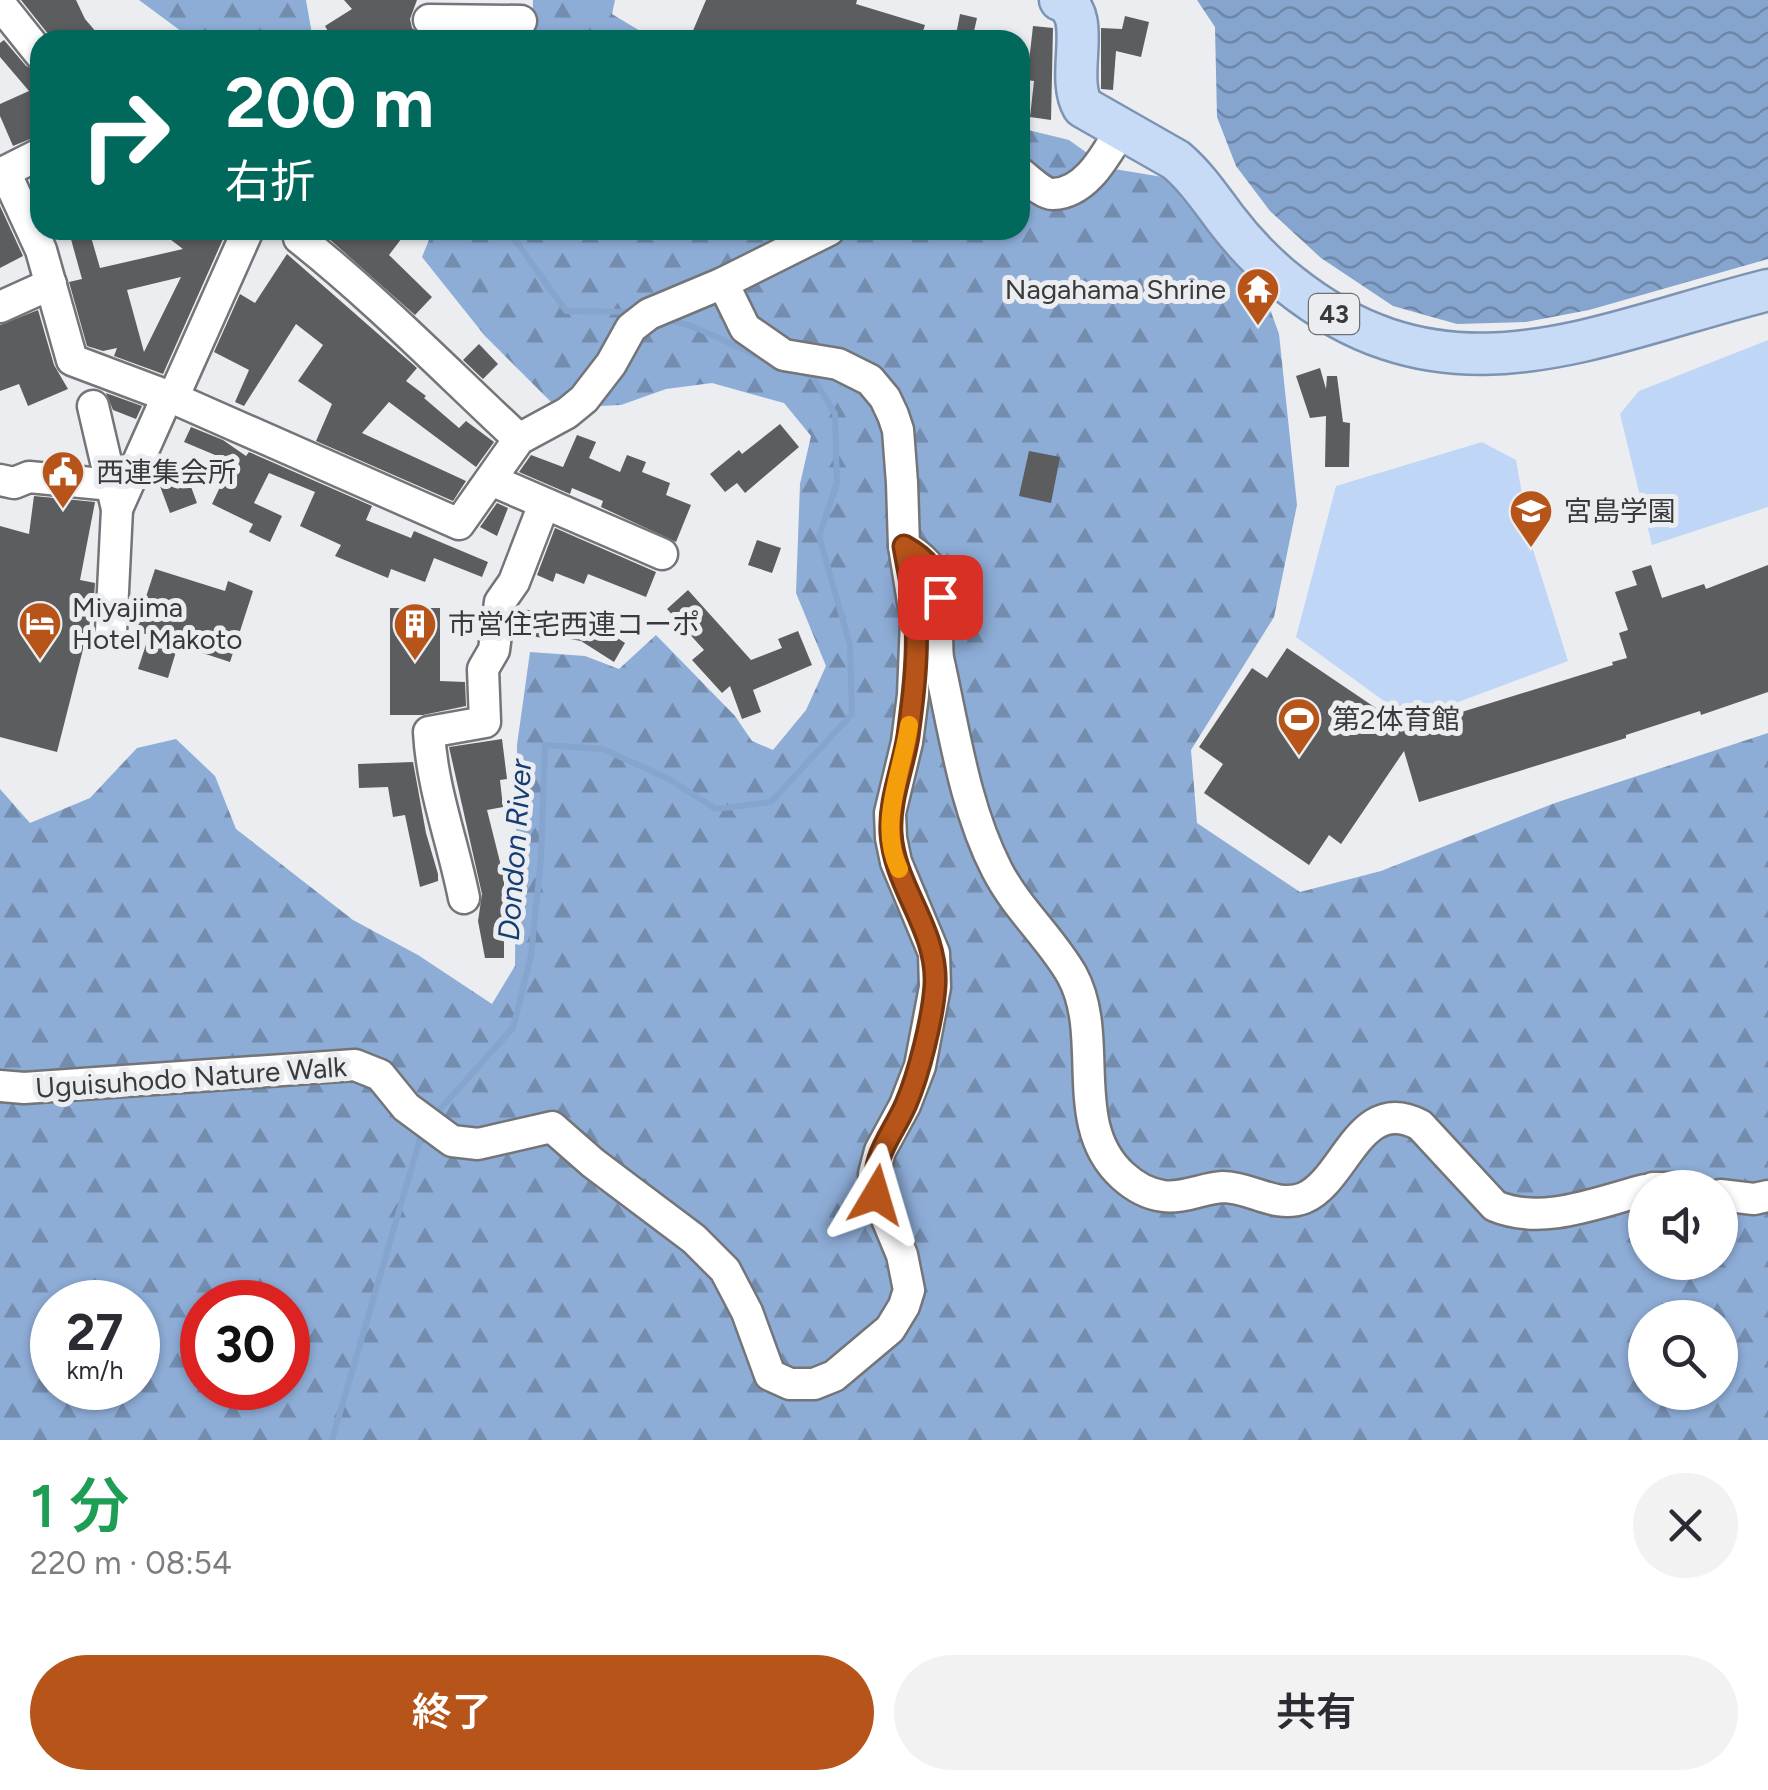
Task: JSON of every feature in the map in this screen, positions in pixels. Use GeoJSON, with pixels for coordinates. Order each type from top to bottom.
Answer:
{"type":"FeatureCollection","features":[{"type":"Feature","properties":{"kind":"main road","name":"43"},"geometry":{"type":"LineString","coordinates":[[1060,0],[1076,13],[1076,95],[1083,107],[1189,171],[1246,244],[1291,286],[1342,319],[1414,345],[1491,355],[1552,350],[1768,290]]}},
{"type":"Feature","properties":{"kind":"street"},"geometry":{"type":"LineString","coordinates":[[0,4],[30,42]]}},
{"type":"Feature","properties":{"kind":"street"},"geometry":{"type":"LineString","coordinates":[[429,20],[522,22]]}},
{"type":"Feature","properties":{"kind":"street"},"geometry":{"type":"LineString","coordinates":[[1030,180],[1048,194],[1076,185],[1097,169],[1121,130]]}},
{"type":"Feature","properties":{"kind":"street"},"geometry":{"type":"LineString","coordinates":[[30,159],[2,173],[30,228]]}},
{"type":"Feature","properties":{"kind":"street"},"geometry":{"type":"LineString","coordinates":[[36,240],[72,360],[170,397],[459,524],[519,439],[567,414],[584,399],[632,328],[649,314],[723,284],[809,240]]}},
{"type":"Feature","properties":{"kind":"street"},"geometry":{"type":"LineString","coordinates":[[115,497],[170,397],[243,240]]}},
{"type":"Feature","properties":{"kind":"street"},"geometry":{"type":"LineString","coordinates":[[305,240],[358,284],[407,336],[519,439]]}},
{"type":"Feature","properties":{"kind":"street"},"geometry":{"type":"LineString","coordinates":[[0,307],[51,284]]}},
{"type":"Feature","properties":{"kind":"street","name":"Uguisuhodo Nature Walk"},"geometry":{"type":"LineString","coordinates":[[0,1086],[74,1085],[355,1065],[380,1075],[406,1107],[452,1140],[478,1144],[552,1127],[694,1239],[725,1270],[747,1312],[770,1375],[790,1384],[814,1384],[834,1376],[890,1329],[904,1306],[907,1276],[876,1195],[874,1174],[880,1151],[906,1105],[920,1066],[935,988],[934,953],[896,862],[891,838],[890,813],[907,742],[913,695],[916,621],[904,546],[898,430],[885,398],[870,380],[838,364],[784,354],[745,328],[723,284]]}},
{"type":"Feature","properties":{"kind":"street"},"geometry":{"type":"LineString","coordinates":[[92,406],[115,497],[111,632]]}},
{"type":"Feature","properties":{"kind":"street"},"geometry":{"type":"LineString","coordinates":[[0,480],[14,484],[29,477],[115,497]]}},
{"type":"Feature","properties":{"kind":"street"},"geometry":{"type":"LineString","coordinates":[[490,480],[662,554]]}},
{"type":"Feature","properties":{"kind":"street"},"geometry":{"type":"LineString","coordinates":[[464,898],[431,767],[429,732],[485,722],[482,669],[494,650],[500,602],[514,582],[544,504]]}},
{"type":"Feature","properties":{"kind":"street"},"geometry":{"type":"LineString","coordinates":[[904,546],[929,564],[938,580],[938,658],[980,831],[998,872],[1073,976],[1082,1003],[1090,1098],[1098,1137],[1108,1161],[1127,1180],[1160,1196],[1222,1187],[1293,1202],[1318,1189],[1370,1128],[1394,1118],[1420,1125],[1495,1206],[1512,1213],[1545,1213],[1628,1194]]}},
{"type":"Feature","properties":{"kind":"street"},"geometry":{"type":"LineString","coordinates":[[1738,1197],[1768,1196]]}},
{"type":"Feature","properties":{"kind":"green space"},"geometry":{"type":"Polygon","coordinates":[[[139,0],[306,0],[311,30],[180,30],[139,0]]]}},
{"type":"Feature","properties":{"kind":"green space"},"geometry":{"type":"Polygon","coordinates":[[[533,0],[615,0],[612,14],[638,30],[532,30],[533,0]]]}},
{"type":"Feature","properties":{"kind":"green space"},"geometry":{"type":"Polygon","coordinates":[[[1030,130],[1069,140],[1108,168],[1187,181],[1251,256],[1279,334],[1297,505],[1274,617],[1191,750],[1197,823],[1300,892],[1381,871],[1555,803],[1768,733],[1768,1440],[0,1440],[0,789],[30,823],[90,798],[137,748],[176,739],[215,776],[236,829],[353,920],[418,955],[492,1004],[515,966],[517,745],[530,652],[585,656],[619,669],[656,635],[735,716],[752,741],[773,750],[806,710],[826,666],[796,593],[800,484],[811,436],[784,403],[712,383],[666,389],[621,405],[557,408],[485,336],[422,257],[429,240],[1030,240],[1030,130]]]}},
{"type":"Feature","properties":{"kind":"shaded area"},"geometry":{"type":"Polygon","coordinates":[[[1768,340],[1768,507],[1652,545],[1620,414],[1639,391],[1768,340]]]}},
{"type":"Feature","properties":{"kind":"shaded area"},"geometry":{"type":"Polygon","coordinates":[[[1482,442],[1516,460],[1530,540],[1568,661],[1410,720],[1296,637],[1336,486],[1482,442]]]}},
{"type":"Feature","properties":{"kind":"water"},"geometry":{"type":"Polygon","coordinates":[[[1197,0],[1768,0],[1768,259],[1589,310],[1526,322],[1457,324],[1393,306],[1321,258],[1270,211],[1236,166],[1217,117],[1215,27],[1197,0]]]}},
{"type":"Feature","properties":{"kind":"building"},"geometry":{"type":"Polygon","coordinates":[[[21,0],[76,0],[94,30],[45,30],[21,0]]]}},
{"type":"Feature","properties":{"kind":"building"},"geometry":{"type":"Polygon","coordinates":[[[344,0],[417,0],[410,19],[415,30],[327,30],[325,26],[352,9],[344,0]]]}},
{"type":"Feature","properties":{"kind":"building"},"geometry":{"type":"Polygon","coordinates":[[[706,0],[857,0],[856,4],[925,25],[923,30],[693,30],[706,0]]]}},
{"type":"Feature","properties":{"kind":"building"},"geometry":{"type":"Polygon","coordinates":[[[960,14],[977,18],[974,30],[957,30],[960,14]]]}},
{"type":"Feature","properties":{"kind":"building"},"geometry":{"type":"Polygon","coordinates":[[[1125,16],[1149,22],[1141,57],[1116,51],[1113,90],[1101,89],[1101,28],[1122,29],[1125,16]]]}},
{"type":"Feature","properties":{"kind":"building"},"geometry":{"type":"Polygon","coordinates":[[[1033,26],[1053,28],[1051,120],[1030,117],[1034,81],[1030,80],[1033,26]]]}},
{"type":"Feature","properties":{"kind":"building"},"geometry":{"type":"Polygon","coordinates":[[[4,40],[30,68],[30,139],[13,146],[0,116],[0,104],[29,91],[0,57],[0,43],[4,40]]]}},
{"type":"Feature","properties":{"kind":"building"},"geometry":{"type":"Polygon","coordinates":[[[0,206],[23,256],[0,268],[0,206]]]}},
{"type":"Feature","properties":{"kind":"building"},"geometry":{"type":"Polygon","coordinates":[[[71,240],[92,240],[100,268],[183,249],[171,240],[223,240],[163,374],[114,356],[117,348],[103,351],[87,346],[69,282],[82,279],[71,240]],[[181,277],[127,290],[144,352],[181,277]]]}},
{"type":"Feature","properties":{"kind":"building"},"geometry":{"type":"Polygon","coordinates":[[[330,240],[400,240],[389,255],[432,297],[415,315],[330,240]]]}},
{"type":"Feature","properties":{"kind":"building"},"geometry":{"type":"Polygon","coordinates":[[[287,254],[417,368],[406,381],[424,398],[459,428],[466,421],[494,442],[476,467],[389,402],[362,433],[466,481],[453,501],[316,441],[332,404],[298,381],[323,345],[296,324],[244,406],[235,402],[249,370],[214,352],[240,294],[255,303],[287,254]]]}},
{"type":"Feature","properties":{"kind":"building"},"geometry":{"type":"Polygon","coordinates":[[[38,310],[54,365],[68,389],[28,406],[19,384],[0,391],[0,325],[38,310]]]}},
{"type":"Feature","properties":{"kind":"building"},"geometry":{"type":"Polygon","coordinates":[[[479,344],[498,364],[483,379],[463,360],[479,344]]]}},
{"type":"Feature","properties":{"kind":"building"},"geometry":{"type":"Polygon","coordinates":[[[1320,368],[1326,389],[1327,376],[1337,376],[1343,422],[1350,423],[1349,467],[1325,467],[1326,416],[1310,418],[1296,376],[1320,368]]]}},
{"type":"Feature","properties":{"kind":"building"},"geometry":{"type":"Polygon","coordinates":[[[106,393],[142,406],[136,419],[113,410],[106,393]]]}},
{"type":"Feature","properties":{"kind":"building"},"geometry":{"type":"Polygon","coordinates":[[[780,424],[799,447],[745,493],[737,483],[725,492],[710,474],[780,424]]]}},
{"type":"Feature","properties":{"kind":"building"},"geometry":{"type":"Polygon","coordinates":[[[191,427],[223,440],[246,456],[249,452],[372,506],[366,520],[411,538],[414,531],[488,562],[482,577],[434,558],[425,582],[391,569],[388,578],[335,556],[341,545],[300,526],[315,492],[269,473],[254,503],[282,516],[270,542],[249,532],[253,524],[212,504],[228,470],[216,465],[227,460],[184,442],[191,427]]]}},
{"type":"Feature","properties":{"kind":"building"},"geometry":{"type":"Polygon","coordinates":[[[577,435],[596,442],[589,458],[620,472],[627,455],[646,462],[642,472],[670,483],[666,495],[691,505],[676,542],[601,507],[603,501],[572,488],[570,494],[519,472],[531,455],[563,467],[577,435]]]}},
{"type":"Feature","properties":{"kind":"building"},"geometry":{"type":"Polygon","coordinates":[[[1029,451],[1060,457],[1051,503],[1019,496],[1029,451]]]}},
{"type":"Feature","properties":{"kind":"building"},"geometry":{"type":"Polygon","coordinates":[[[187,476],[197,503],[170,513],[160,486],[187,476]]]}},
{"type":"Feature","properties":{"kind":"building","name":"Miyajima Hotel Makoto"},"geometry":{"type":"Polygon","coordinates":[[[34,496],[95,502],[80,580],[95,583],[93,610],[57,752],[0,737],[0,526],[29,534],[34,496]]]}},
{"type":"Feature","properties":{"kind":"building"},"geometry":{"type":"Polygon","coordinates":[[[497,503],[508,508],[497,536],[480,527],[497,503]]]}},
{"type":"Feature","properties":{"kind":"building"},"geometry":{"type":"Polygon","coordinates":[[[555,528],[656,572],[646,597],[588,574],[584,584],[556,573],[553,582],[537,575],[555,528]]]}},
{"type":"Feature","properties":{"kind":"building"},"geometry":{"type":"Polygon","coordinates":[[[757,540],[781,548],[772,573],[748,565],[757,540]]]}},
{"type":"Feature","properties":{"kind":"building"},"geometry":{"type":"Polygon","coordinates":[[[1651,565],[1662,598],[1704,584],[1706,589],[1768,565],[1768,692],[1419,802],[1404,751],[1341,844],[1329,835],[1309,865],[1204,793],[1223,764],[1199,747],[1252,668],[1267,678],[1287,648],[1407,729],[1627,658],[1619,633],[1628,630],[1615,592],[1637,585],[1632,571],[1651,565]]]}},
{"type":"Feature","properties":{"kind":"building"},"geometry":{"type":"Polygon","coordinates":[[[155,569],[225,591],[228,581],[253,591],[230,662],[178,645],[168,678],[138,669],[149,635],[135,631],[155,569]]]}},
{"type":"Feature","properties":{"kind":"building"},"geometry":{"type":"Polygon","coordinates":[[[688,590],[751,660],[782,648],[778,639],[798,631],[812,665],[753,690],[761,712],[742,719],[730,686],[722,693],[692,660],[704,650],[667,609],[688,590]]]}},
{"type":"Feature","properties":{"kind":"building","name":"市営住宅西連コーポ"},"geometry":{"type":"Polygon","coordinates":[[[390,608],[440,608],[440,681],[465,682],[466,706],[423,715],[390,715],[390,608]]]}},
{"type":"Feature","properties":{"kind":"building"},"geometry":{"type":"Polygon","coordinates":[[[524,609],[601,627],[625,643],[614,662],[581,641],[520,634],[524,609]]]}},
{"type":"Feature","properties":{"kind":"building"},"geometry":{"type":"Polygon","coordinates":[[[502,739],[507,779],[500,780],[503,807],[487,810],[504,878],[504,958],[485,958],[478,921],[482,894],[449,747],[502,739]]]}},
{"type":"Feature","properties":{"kind":"building"},"geometry":{"type":"Polygon","coordinates":[[[413,762],[438,874],[438,881],[420,887],[405,815],[393,817],[388,787],[359,788],[358,764],[413,762]]]}},
{"type":"Feature","properties":{"kind":"waterway","name":"Dondon River"},"geometry":{"type":"LineString","coordinates":[[515,240],[566,311],[637,312]]}},
{"type":"Feature","properties":{"kind":"waterway","name":"Dondon River"},"geometry":{"type":"LineString","coordinates":[[668,320],[692,326],[767,360]]}},
{"type":"Feature","properties":{"kind":"waterway","name":"Dondon River"},"geometry":{"type":"LineString","coordinates":[[434,1116],[513,1028],[531,956],[541,858],[545,745],[603,749],[669,779],[716,809],[771,802],[852,714],[850,645],[819,536],[837,483],[835,414],[813,377],[798,371]]}},
{"type":"Feature","properties":{"kind":"waterway","name":"Dondon River"},"geometry":{"type":"LineString","coordinates":[[332,1440],[423,1129]]}},
{"type":"Feature","properties":{"kind":"slow traffic"},"geometry":{"type":"LineString","coordinates":[[899,869],[890,813],[909,725]]}},
{"type":"Feature","properties":{"kind":"place","name":"Nagahama Shrine"},"geometry":{"type":"Point","coordinates":[1258,327]}},
{"type":"Feature","properties":{"kind":"place","name":"西連集会所"},"geometry":{"type":"Point","coordinates":[63,510]}},
{"type":"Feature","properties":{"kind":"place","name":"宮島学園"},"geometry":{"type":"Point","coordinates":[1531,549]}},
{"type":"Feature","properties":{"kind":"place","name":"Miyajima Hotel Makoto"},"geometry":{"type":"Point","coordinates":[40,661]}},
{"type":"Feature","properties":{"kind":"place","name":"市営住宅西連コーポ"},"geometry":{"type":"Point","coordinates":[415,662]}},
{"type":"Feature","properties":{"kind":"place","name":"第2体育館"},"geometry":{"type":"Point","coordinates":[1299,757]}},
{"type":"Feature","properties":{"kind":"route"},"geometry":{"type":"LineString","coordinates":[[876,1195],[874,1174],[880,1151],[906,1105],[920,1066],[935,988],[934,953],[896,862],[891,838],[890,813],[907,742],[913,695],[916,621],[904,546],[922,557],[934,571],[940,597]]}}]}
